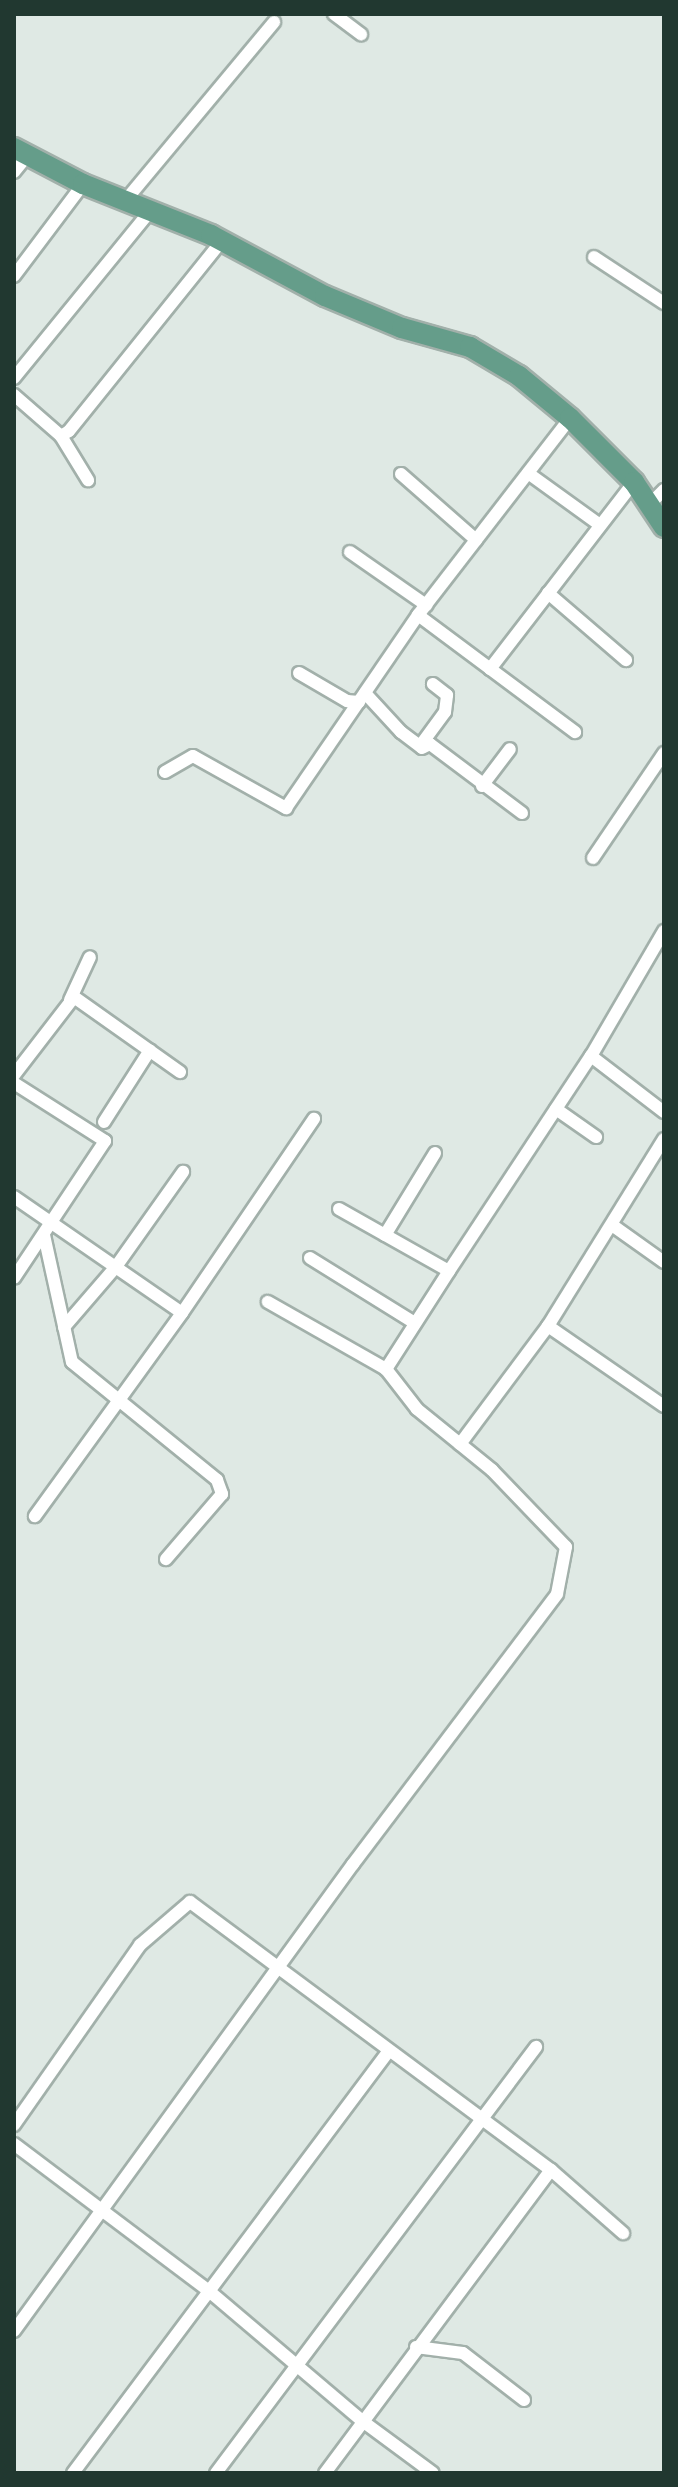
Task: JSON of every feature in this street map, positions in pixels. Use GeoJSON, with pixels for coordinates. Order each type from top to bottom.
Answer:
{"type":"FeatureCollection","features":[{"type":"Feature","properties":{"kind":"main road"},"geometry":{"type":"LineString","coordinates":[[21,151],[83,184],[222,241],[325,296],[402,328],[470,347],[519,376],[570,418],[634,482],[657,497],[664,527]]}},
{"type":"Feature","properties":{"kind":"street"},"geometry":{"type":"LineString","coordinates":[[334,14],[361,34]]}},
{"type":"Feature","properties":{"kind":"street"},"geometry":{"type":"LineString","coordinates":[[125,201],[274,22]]}},
{"type":"Feature","properties":{"kind":"street"},"geometry":{"type":"LineString","coordinates":[[14,172],[21,151]]}},
{"type":"Feature","properties":{"kind":"street"},"geometry":{"type":"LineString","coordinates":[[14,276],[83,184]]}},
{"type":"Feature","properties":{"kind":"street"},"geometry":{"type":"LineString","coordinates":[[14,378],[150,211]]}},
{"type":"Feature","properties":{"kind":"street"},"geometry":{"type":"LineString","coordinates":[[61,436],[222,241]]}},
{"type":"Feature","properties":{"kind":"street"},"geometry":{"type":"LineString","coordinates":[[594,257],[664,303]]}},
{"type":"Feature","properties":{"kind":"street"},"geometry":{"type":"LineString","coordinates":[[14,395],[61,436],[88,480]]}},
{"type":"Feature","properties":{"kind":"street"},"geometry":{"type":"LineString","coordinates":[[165,772],[193,756],[286,808],[422,610],[570,418]]}},
{"type":"Feature","properties":{"kind":"street"},"geometry":{"type":"LineString","coordinates":[[528,473],[600,525]]}},
{"type":"Feature","properties":{"kind":"street"},"geometry":{"type":"LineString","coordinates":[[401,474],[476,540]]}},
{"type":"Feature","properties":{"kind":"street"},"geometry":{"type":"LineString","coordinates":[[490,669],[634,482]]}},
{"type":"Feature","properties":{"kind":"street"},"geometry":{"type":"LineString","coordinates":[[350,552],[490,669],[575,732]]}},
{"type":"Feature","properties":{"kind":"street"},"geometry":{"type":"LineString","coordinates":[[548,593],[626,660]]}},
{"type":"Feature","properties":{"kind":"street"},"geometry":{"type":"LineString","coordinates":[[299,673],[347,701],[362,698]]}},
{"type":"Feature","properties":{"kind":"street"},"geometry":{"type":"LineString","coordinates":[[420,746],[445,712],[447,695],[433,684]]}},
{"type":"Feature","properties":{"kind":"street"},"geometry":{"type":"LineString","coordinates":[[362,698],[420,746]]}},
{"type":"Feature","properties":{"kind":"street"},"geometry":{"type":"LineString","coordinates":[[420,746],[430,744],[482,786],[522,813]]}},
{"type":"Feature","properties":{"kind":"street"},"geometry":{"type":"LineString","coordinates":[[482,786],[510,749]]}},
{"type":"Feature","properties":{"kind":"street"},"geometry":{"type":"LineString","coordinates":[[593,858],[664,753]]}},
{"type":"Feature","properties":{"kind":"street"},"geometry":{"type":"LineString","coordinates":[[386,1369],[591,1056],[664,931]]}},
{"type":"Feature","properties":{"kind":"street"},"geometry":{"type":"LineString","coordinates":[[651,951],[664,961]]}},
{"type":"Feature","properties":{"kind":"street"},"geometry":{"type":"LineString","coordinates":[[14,1075],[70,1000],[90,957]]}},
{"type":"Feature","properties":{"kind":"street"},"geometry":{"type":"LineString","coordinates":[[70,1000],[80,998],[180,1072]]}},
{"type":"Feature","properties":{"kind":"street"},"geometry":{"type":"LineString","coordinates":[[104,1122],[150,1050]]}},
{"type":"Feature","properties":{"kind":"street"},"geometry":{"type":"LineString","coordinates":[[591,1056],[664,1112]]}},
{"type":"Feature","properties":{"kind":"street"},"geometry":{"type":"LineString","coordinates":[[14,1083],[105,1141],[14,1278]]}},
{"type":"Feature","properties":{"kind":"street"},"geometry":{"type":"LineString","coordinates":[[556,1109],[596,1137]]}},
{"type":"Feature","properties":{"kind":"street"},"geometry":{"type":"LineString","coordinates":[[35,1516],[182,1313],[314,1119]]}},
{"type":"Feature","properties":{"kind":"street"},"geometry":{"type":"LineString","coordinates":[[460,1444],[548,1326],[664,1139]]}},
{"type":"Feature","properties":{"kind":"street"},"geometry":{"type":"LineString","coordinates":[[385,1235],[435,1153]]}},
{"type":"Feature","properties":{"kind":"street"},"geometry":{"type":"LineString","coordinates":[[64,1327],[115,1268],[183,1172]]}},
{"type":"Feature","properties":{"kind":"street"},"geometry":{"type":"LineString","coordinates":[[14,1197],[47,1229],[115,1268],[182,1313]]}},
{"type":"Feature","properties":{"kind":"street"},"geometry":{"type":"LineString","coordinates":[[339,1209],[449,1271]]}},
{"type":"Feature","properties":{"kind":"street"},"geometry":{"type":"LineString","coordinates":[[612,1225],[664,1262]]}},
{"type":"Feature","properties":{"kind":"street"},"geometry":{"type":"LineString","coordinates":[[47,1229],[72,1362],[117,1403],[217,1480],[222,1494],[166,1559]]}},
{"type":"Feature","properties":{"kind":"street"},"geometry":{"type":"LineString","coordinates":[[310,1258],[415,1323]]}},
{"type":"Feature","properties":{"kind":"street"},"geometry":{"type":"LineString","coordinates":[[14,2331],[557,1594],[566,1547],[460,1444],[417,1409],[386,1369],[268,1302]]}},
{"type":"Feature","properties":{"kind":"street"},"geometry":{"type":"LineString","coordinates":[[548,1326],[664,1406]]}},
{"type":"Feature","properties":{"kind":"street"},"geometry":{"type":"LineString","coordinates":[[14,2125],[140,1945],[190,1902],[388,2052],[551,2170],[623,2233]]}},
{"type":"Feature","properties":{"kind":"street"},"geometry":{"type":"LineString","coordinates":[[216,2473],[479,2118],[536,2047]]}},
{"type":"Feature","properties":{"kind":"street"},"geometry":{"type":"LineString","coordinates":[[73,2473],[388,2052]]}},
{"type":"Feature","properties":{"kind":"street"},"geometry":{"type":"LineString","coordinates":[[14,2144],[101,2213],[209,2291],[299,2363],[361,2420],[433,2473]]}},
{"type":"Feature","properties":{"kind":"street"},"geometry":{"type":"LineString","coordinates":[[325,2473],[361,2420],[551,2170]]}},
{"type":"Feature","properties":{"kind":"street"},"geometry":{"type":"LineString","coordinates":[[416,2347],[463,2353],[524,2400]]}}]}
